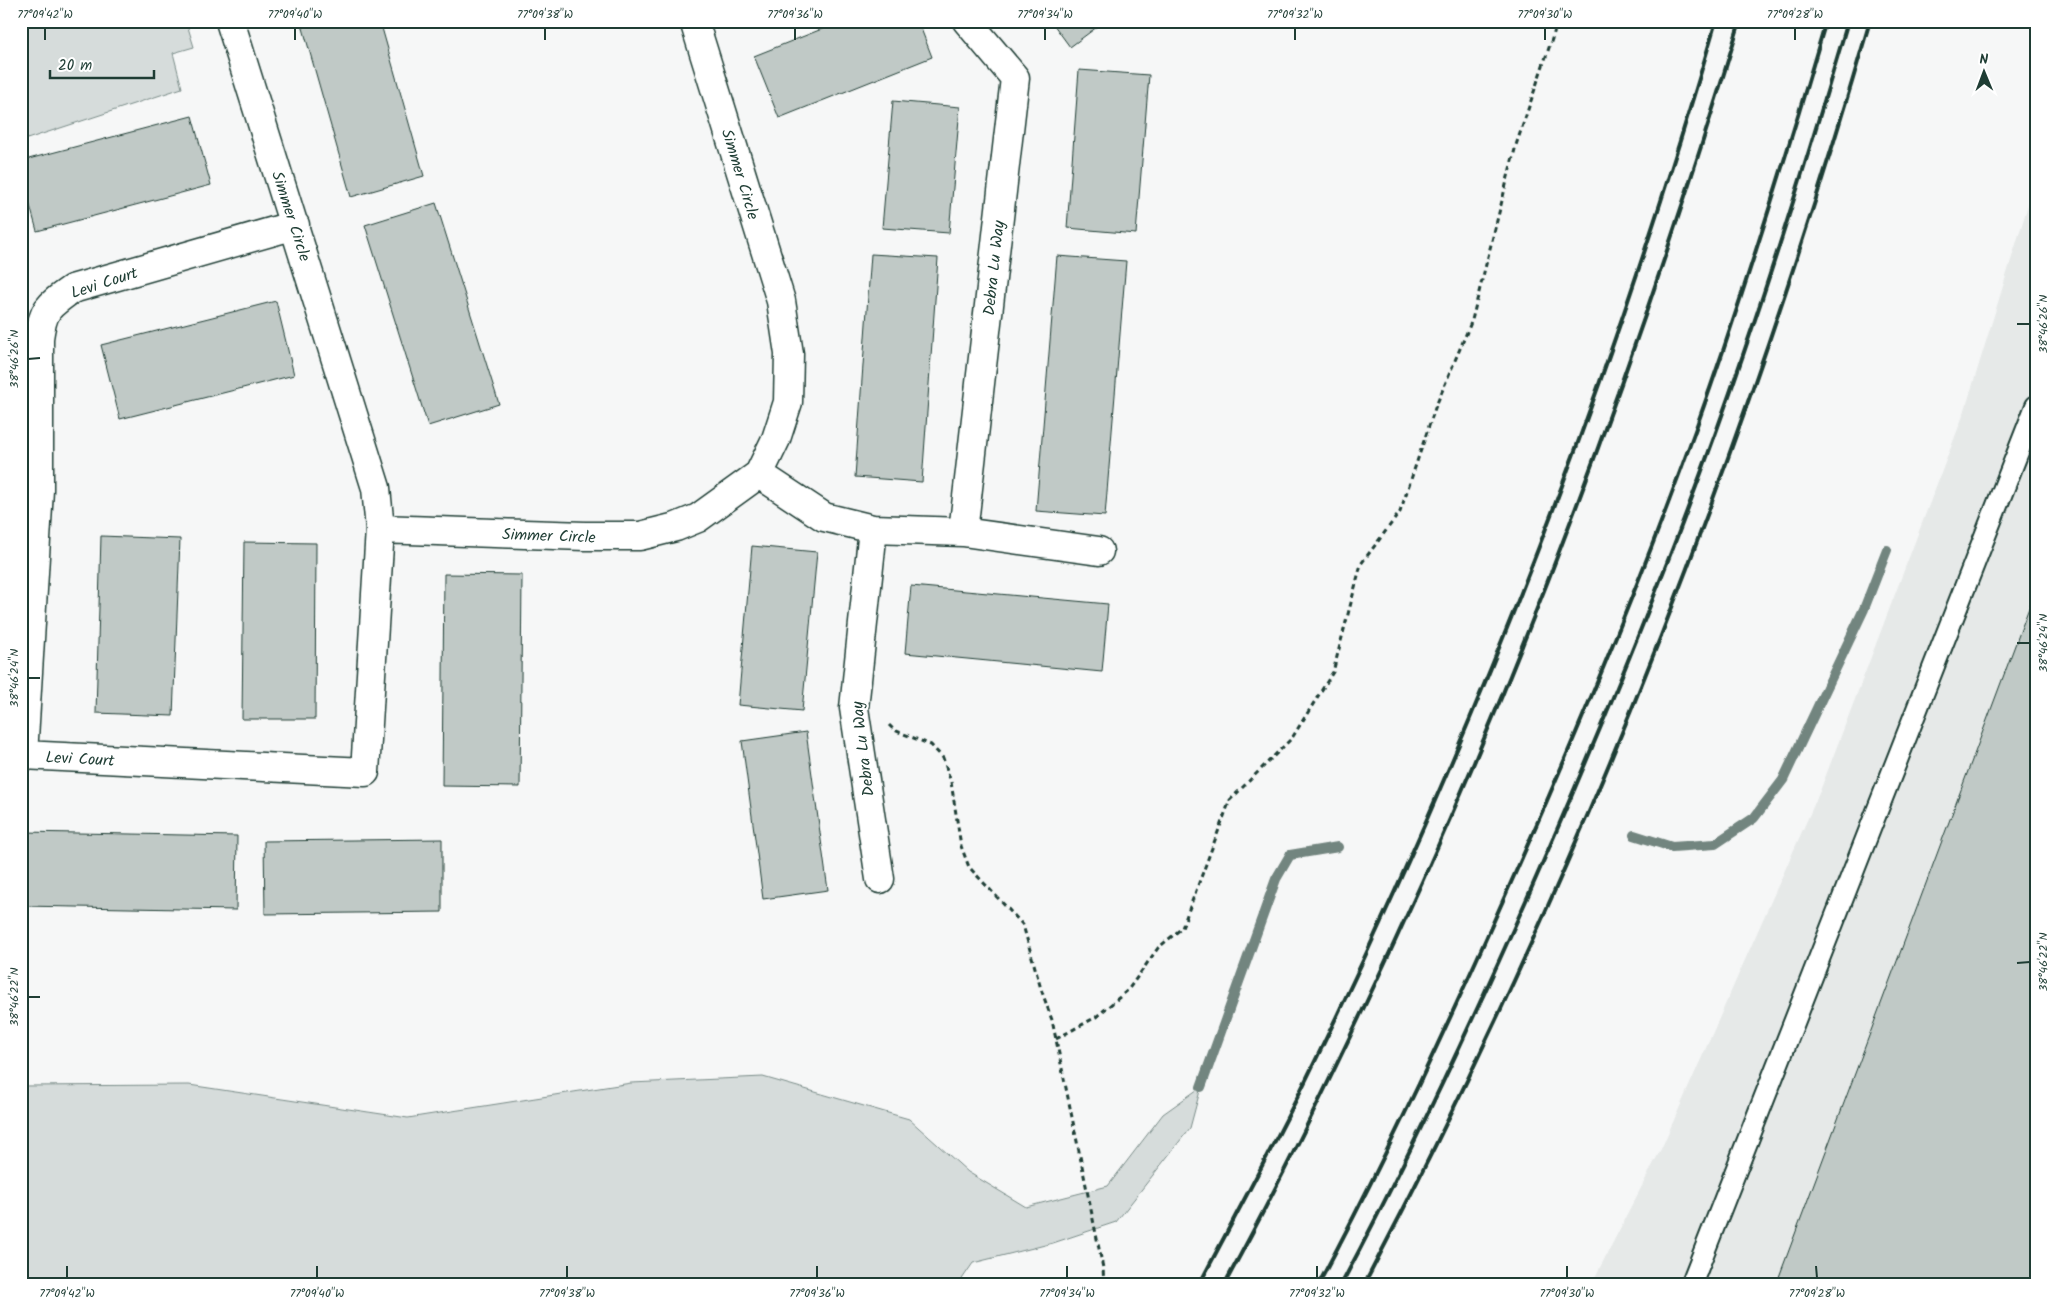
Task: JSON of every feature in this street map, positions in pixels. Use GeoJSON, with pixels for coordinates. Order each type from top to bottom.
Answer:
{"type":"FeatureCollection","features":[{"type":"Feature","properties":{"kind":"street","name":"Simmer Circle"},"geometry":{"type":"LineString","coordinates":[[230,21],[376,488],[380,529],[575,536],[640,536],[676,527],[698,518],[759,474],[776,439],[788,402],[788,345],[781,301],[694,21]]}},
{"type":"Feature","properties":{"kind":"street","name":"Debra Lu Way"},"geometry":{"type":"LineString","coordinates":[[963,532],[1014,78],[968,21]]}},
{"type":"Feature","properties":{"kind":"street","name":"Levi Court"},"geometry":{"type":"LineString","coordinates":[[295,225],[72,290],[48,306],[42,319],[39,338],[39,490],[23,755],[365,772],[380,529]]}},
{"type":"Feature","properties":{"kind":"street"},"geometry":{"type":"LineString","coordinates":[[759,474],[824,517],[873,529],[963,532],[1099,551]]}},
{"type":"Feature","properties":{"kind":"street","name":"Debra Lu Way"},"geometry":{"type":"LineString","coordinates":[[873,529],[854,708],[880,879]]}},
{"type":"Feature","properties":{"kind":"lane"},"geometry":{"type":"LineString","coordinates":[[1691,1285],[2036,406]]}},
{"type":"Feature","properties":{"kind":"path"},"geometry":{"type":"LineString","coordinates":[[1056,1039],[1096,1017],[1128,990],[1158,948],[1182,928],[1230,800],[1292,738],[1333,672],[1361,564],[1400,512],[1435,408],[1472,320],[1516,145],[1558,21]]}},
{"type":"Feature","properties":{"kind":"path"},"geometry":{"type":"LineString","coordinates":[[888,723],[894,730],[931,745],[943,758],[951,782],[961,846],[969,867],[1023,925],[1056,1039],[1078,1135],[1103,1268],[1104,1285]]}},
{"type":"Feature","properties":{"kind":"shaded area"},"geometry":{"type":"Polygon","coordinates":[[[21,21],[186,21],[194,47],[173,53],[182,88],[21,141],[21,21]]]}},
{"type":"Feature","properties":{"kind":"shaded area"},"geometry":{"type":"Polygon","coordinates":[[[2036,179],[2036,1285],[1591,1285],[1662,1147],[1820,791],[1964,413],[2036,179]]]}},
{"type":"Feature","properties":{"kind":"shaded area"},"geometry":{"type":"Polygon","coordinates":[[[763,1077],[909,1119],[968,1172],[1026,1207],[1108,1186],[1163,1114],[1201,1087],[1190,1128],[1116,1222],[1053,1243],[973,1263],[958,1285],[21,1285],[21,1086],[189,1085],[408,1118],[631,1083],[763,1077]]]}},
{"type":"Feature","properties":{"kind":"building"},"geometry":{"type":"Polygon","coordinates":[[[301,21],[380,21],[424,176],[351,197],[301,21]]]}},
{"type":"Feature","properties":{"kind":"building"},"geometry":{"type":"Polygon","coordinates":[[[842,21],[918,21],[932,57],[779,118],[754,56],[842,21]]]}},
{"type":"Feature","properties":{"kind":"building"},"geometry":{"type":"Polygon","coordinates":[[[1051,21],[1105,21],[1070,47],[1051,21]]]}},
{"type":"Feature","properties":{"kind":"building"},"geometry":{"type":"Polygon","coordinates":[[[1079,70],[1149,75],[1136,234],[1067,228],[1079,70]]]}},
{"type":"Feature","properties":{"kind":"building"},"geometry":{"type":"Polygon","coordinates":[[[893,101],[960,107],[949,233],[882,228],[893,101]]]}},
{"type":"Feature","properties":{"kind":"building"},"geometry":{"type":"Polygon","coordinates":[[[192,116],[211,185],[37,231],[21,173],[21,161],[192,116]]]}},
{"type":"Feature","properties":{"kind":"building"},"geometry":{"type":"Polygon","coordinates":[[[436,203],[499,404],[428,426],[365,225],[436,203]]]}},
{"type":"Feature","properties":{"kind":"building"},"geometry":{"type":"Polygon","coordinates":[[[871,254],[938,258],[922,482],[855,477],[871,254]]]}},
{"type":"Feature","properties":{"kind":"building"},"geometry":{"type":"Polygon","coordinates":[[[1057,256],[1126,261],[1105,516],[1036,511],[1057,256]]]}},
{"type":"Feature","properties":{"kind":"building"},"geometry":{"type":"Polygon","coordinates":[[[276,301],[294,375],[120,419],[101,345],[276,301]]]}},
{"type":"Feature","properties":{"kind":"building"},"geometry":{"type":"Polygon","coordinates":[[[101,536],[180,539],[173,716],[96,713],[101,536]]]}},
{"type":"Feature","properties":{"kind":"building"},"geometry":{"type":"Polygon","coordinates":[[[244,542],[316,543],[315,719],[242,719],[244,542]]]}},
{"type":"Feature","properties":{"kind":"building"},"geometry":{"type":"Polygon","coordinates":[[[752,546],[817,552],[802,711],[738,705],[752,546]]]}},
{"type":"Feature","properties":{"kind":"building"},"geometry":{"type":"Polygon","coordinates":[[[444,574],[522,575],[520,787],[442,786],[444,574]]]}},
{"type":"Feature","properties":{"kind":"building"},"geometry":{"type":"Polygon","coordinates":[[[911,586],[1108,604],[1102,672],[905,653],[911,586]]]}},
{"type":"Feature","properties":{"kind":"building"},"geometry":{"type":"Polygon","coordinates":[[[2036,589],[2036,1265],[2028,1285],[1776,1285],[2036,589]]]}},
{"type":"Feature","properties":{"kind":"building"},"geometry":{"type":"Polygon","coordinates":[[[806,732],[828,890],[763,899],[742,741],[806,732]]]}},
{"type":"Feature","properties":{"kind":"building"},"geometry":{"type":"Polygon","coordinates":[[[24,832],[237,836],[236,910],[22,906],[24,832]]]}},
{"type":"Feature","properties":{"kind":"building"},"geometry":{"type":"Polygon","coordinates":[[[442,839],[442,912],[265,914],[264,841],[442,839]]]}},
{"type":"Feature","properties":{"kind":"waterway"},"geometry":{"type":"LineString","coordinates":[[1634,835],[1672,847],[1715,844],[1754,818],[1783,780],[1864,609],[1887,550]]}},
{"type":"Feature","properties":{"kind":"waterway"},"geometry":{"type":"LineString","coordinates":[[1201,1087],[1276,879],[1290,855],[1338,847]]}},
{"type":"Feature","properties":{"kind":"railway"},"geometry":{"type":"LineString","coordinates":[[1199,1285],[1286,1120],[1360,966],[1420,835],[1477,702],[1531,568],[1582,433],[1674,159],[1716,21]]}},
{"type":"Feature","properties":{"kind":"railway"},"geometry":{"type":"LineString","coordinates":[[1224,1285],[1332,1074],[1422,883],[1524,641],[1572,519],[1617,396],[1660,272],[1740,21]]}},
{"type":"Feature","properties":{"kind":"railway"},"geometry":{"type":"LineString","coordinates":[[1318,1285],[1392,1141],[1461,994],[1564,761],[1621,625],[1700,418],[1724,348],[1751,267],[1826,21]]}},
{"type":"Feature","properties":{"kind":"railway"},"geometry":{"type":"LineString","coordinates":[[1341,1285],[1415,1141],[1484,994],[1557,829],[1641,628],[1694,492],[1743,355],[1771,272],[1848,21]]}},
{"type":"Feature","properties":{"kind":"railway"},"geometry":{"type":"LineString","coordinates":[[1364,1285],[1441,1133],[1515,979],[1584,824],[1649,666],[1710,507],[1767,346],[1820,184],[1870,21]]}}]}
